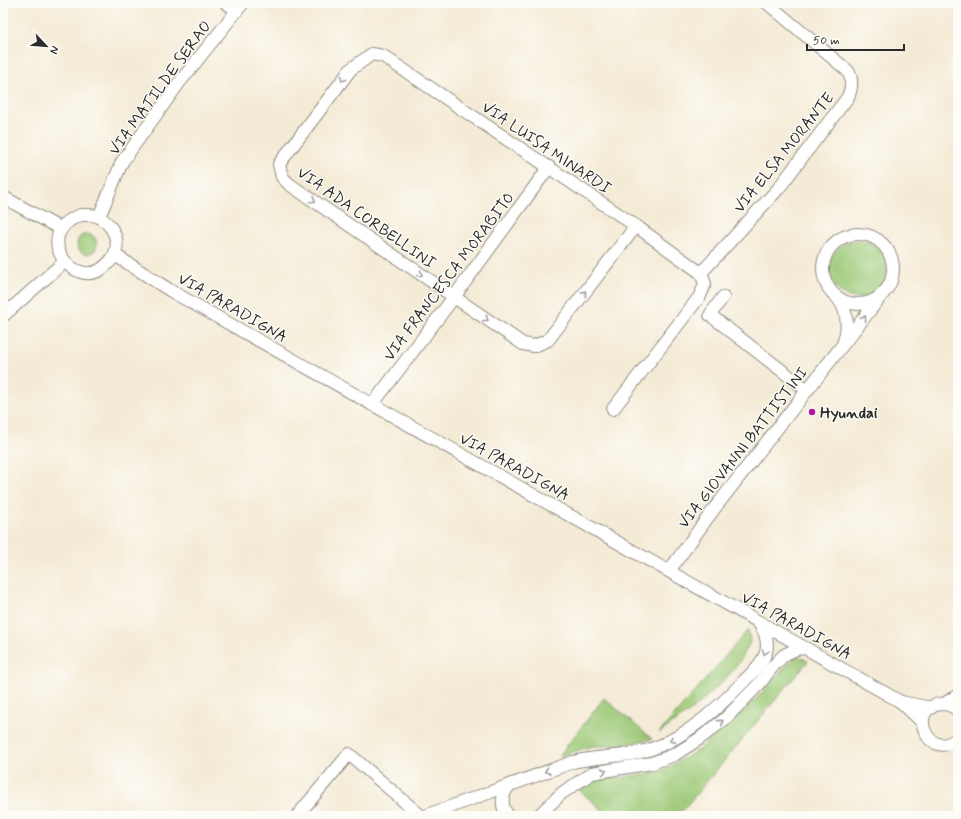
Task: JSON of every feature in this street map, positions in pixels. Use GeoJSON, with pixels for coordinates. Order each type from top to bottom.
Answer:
{"type":"FeatureCollection","features":[{"type":"Feature","properties":{"kind":"street"},"geometry":{"type":"LineString","coordinates":[[226,3],[240,7]]}},
{"type":"Feature","properties":{"kind":"street","name":"VIA ELSA MORANTE"},"geometry":{"type":"LineString","coordinates":[[701,273],[778,189],[848,97],[852,84],[852,79],[848,71],[767,3]]}},
{"type":"Feature","properties":{"kind":"street","name":"VIA MATILDE SERAO"},"geometry":{"type":"LineString","coordinates":[[99,217],[122,162],[178,83],[240,7]]}},
{"type":"Feature","properties":{"kind":"street","name":"VIA LUISA MINARDI"},"geometry":{"type":"LineString","coordinates":[[282,177],[279,164],[351,69],[372,54],[383,56],[549,166],[701,273]]}},
{"type":"Feature","properties":{"kind":"street","name":"VIA FRANCESCA MORABITO"},"geometry":{"type":"LineString","coordinates":[[372,405],[454,297],[549,166]]}},
{"type":"Feature","properties":{"kind":"street","name":"VIA ADA CORBELLINI"},"geometry":{"type":"LineString","coordinates":[[282,177],[289,184],[524,344],[534,346],[548,340],[636,226]]}},
{"type":"Feature","properties":{"kind":"street"},"geometry":{"type":"LineString","coordinates":[[3,197],[61,229]]}},
{"type":"Feature","properties":{"kind":"street"},"geometry":{"type":"LineString","coordinates":[[81,215],[99,217],[112,228],[117,244],[115,255],[101,270],[88,273],[74,270],[64,262],[58,250],[58,236],[61,229],[72,219],[81,215]]}},
{"type":"Feature","properties":{"kind":"street","name":"VIA GIOVANNI BATTISTINI"},"geometry":{"type":"LineString","coordinates":[[669,571],[714,508],[885,291],[893,270],[889,253],[881,243],[871,237],[860,234],[842,238],[829,250],[824,261],[824,278],[828,288],[842,304],[846,314],[845,339],[842,345]]}},
{"type":"Feature","properties":{"kind":"street","name":"VIA PARADIGNA"},"geometry":{"type":"LineString","coordinates":[[115,255],[171,291],[901,702]]}},
{"type":"Feature","properties":{"kind":"street"},"geometry":{"type":"LineString","coordinates":[[3,316],[64,262]]}},
{"type":"Feature","properties":{"kind":"street"},"geometry":{"type":"LineString","coordinates":[[613,410],[700,296],[705,284],[701,273]]}},
{"type":"Feature","properties":{"kind":"street"},"geometry":{"type":"LineString","coordinates":[[836,296],[845,302],[861,304],[877,298],[885,291]]}},
{"type":"Feature","properties":{"kind":"street"},"geometry":{"type":"LineString","coordinates":[[723,297],[710,314],[807,390]]}},
{"type":"Feature","properties":{"kind":"street"},"geometry":{"type":"LineString","coordinates":[[425,816],[579,760],[649,750],[685,732],[732,693],[761,661],[766,652],[767,643],[763,628],[753,618]]}},
{"type":"Feature","properties":{"kind":"street"},"geometry":{"type":"LineString","coordinates":[[538,816],[562,793],[592,773],[652,763],[674,754],[699,739],[725,719],[760,683],[784,654],[799,648],[809,650]]}},
{"type":"Feature","properties":{"kind":"street"},"geometry":{"type":"LineString","coordinates":[[956,741],[940,744],[932,741],[925,734],[923,723],[927,712],[931,708],[944,704],[958,695]]}},
{"type":"Feature","properties":{"kind":"street"},"geometry":{"type":"LineString","coordinates":[[901,702],[931,708]]}},
{"type":"Feature","properties":{"kind":"street"},"geometry":{"type":"LineString","coordinates":[[901,702],[923,723]]}},
{"type":"Feature","properties":{"kind":"street"},"geometry":{"type":"LineString","coordinates":[[944,704],[951,706],[958,711]]}},
{"type":"Feature","properties":{"kind":"street"},"geometry":{"type":"LineString","coordinates":[[297,816],[350,754],[421,816]]}},
{"type":"Feature","properties":{"kind":"street"},"geometry":{"type":"LineString","coordinates":[[509,816],[504,808],[503,801],[507,788],[511,784]]}},
{"type":"Feature","properties":{"kind":"green space"},"geometry":{"type":"Polygon","coordinates":[[[83,234],[91,234],[97,240],[97,248],[91,254],[83,254],[77,248],[77,240],[83,234]]]}},
{"type":"Feature","properties":{"kind":"green space"},"geometry":{"type":"Polygon","coordinates":[[[858,240],[869,242],[882,253],[885,258],[887,269],[885,280],[874,293],[869,296],[858,298],[847,296],[834,285],[831,280],[829,269],[831,258],[842,245],[847,242],[858,240]]]}},
{"type":"Feature","properties":{"kind":"green space"},"geometry":{"type":"Polygon","coordinates":[[[748,630],[750,642],[741,660],[727,677],[696,707],[659,733],[748,630]]]}},
{"type":"Feature","properties":{"kind":"green space"},"geometry":{"type":"Polygon","coordinates":[[[796,655],[808,661],[678,816],[609,816],[579,790],[596,780],[632,776],[664,770],[698,750],[757,698],[796,655]]]}},
{"type":"Feature","properties":{"kind":"green space"},"geometry":{"type":"Polygon","coordinates":[[[604,698],[652,739],[619,746],[593,746],[559,756],[604,698]]]}},
{"type":"Feature","properties":{"kind":"place","name":"Hyundai"},"geometry":{"type":"Point","coordinates":[812,412]}}]}
